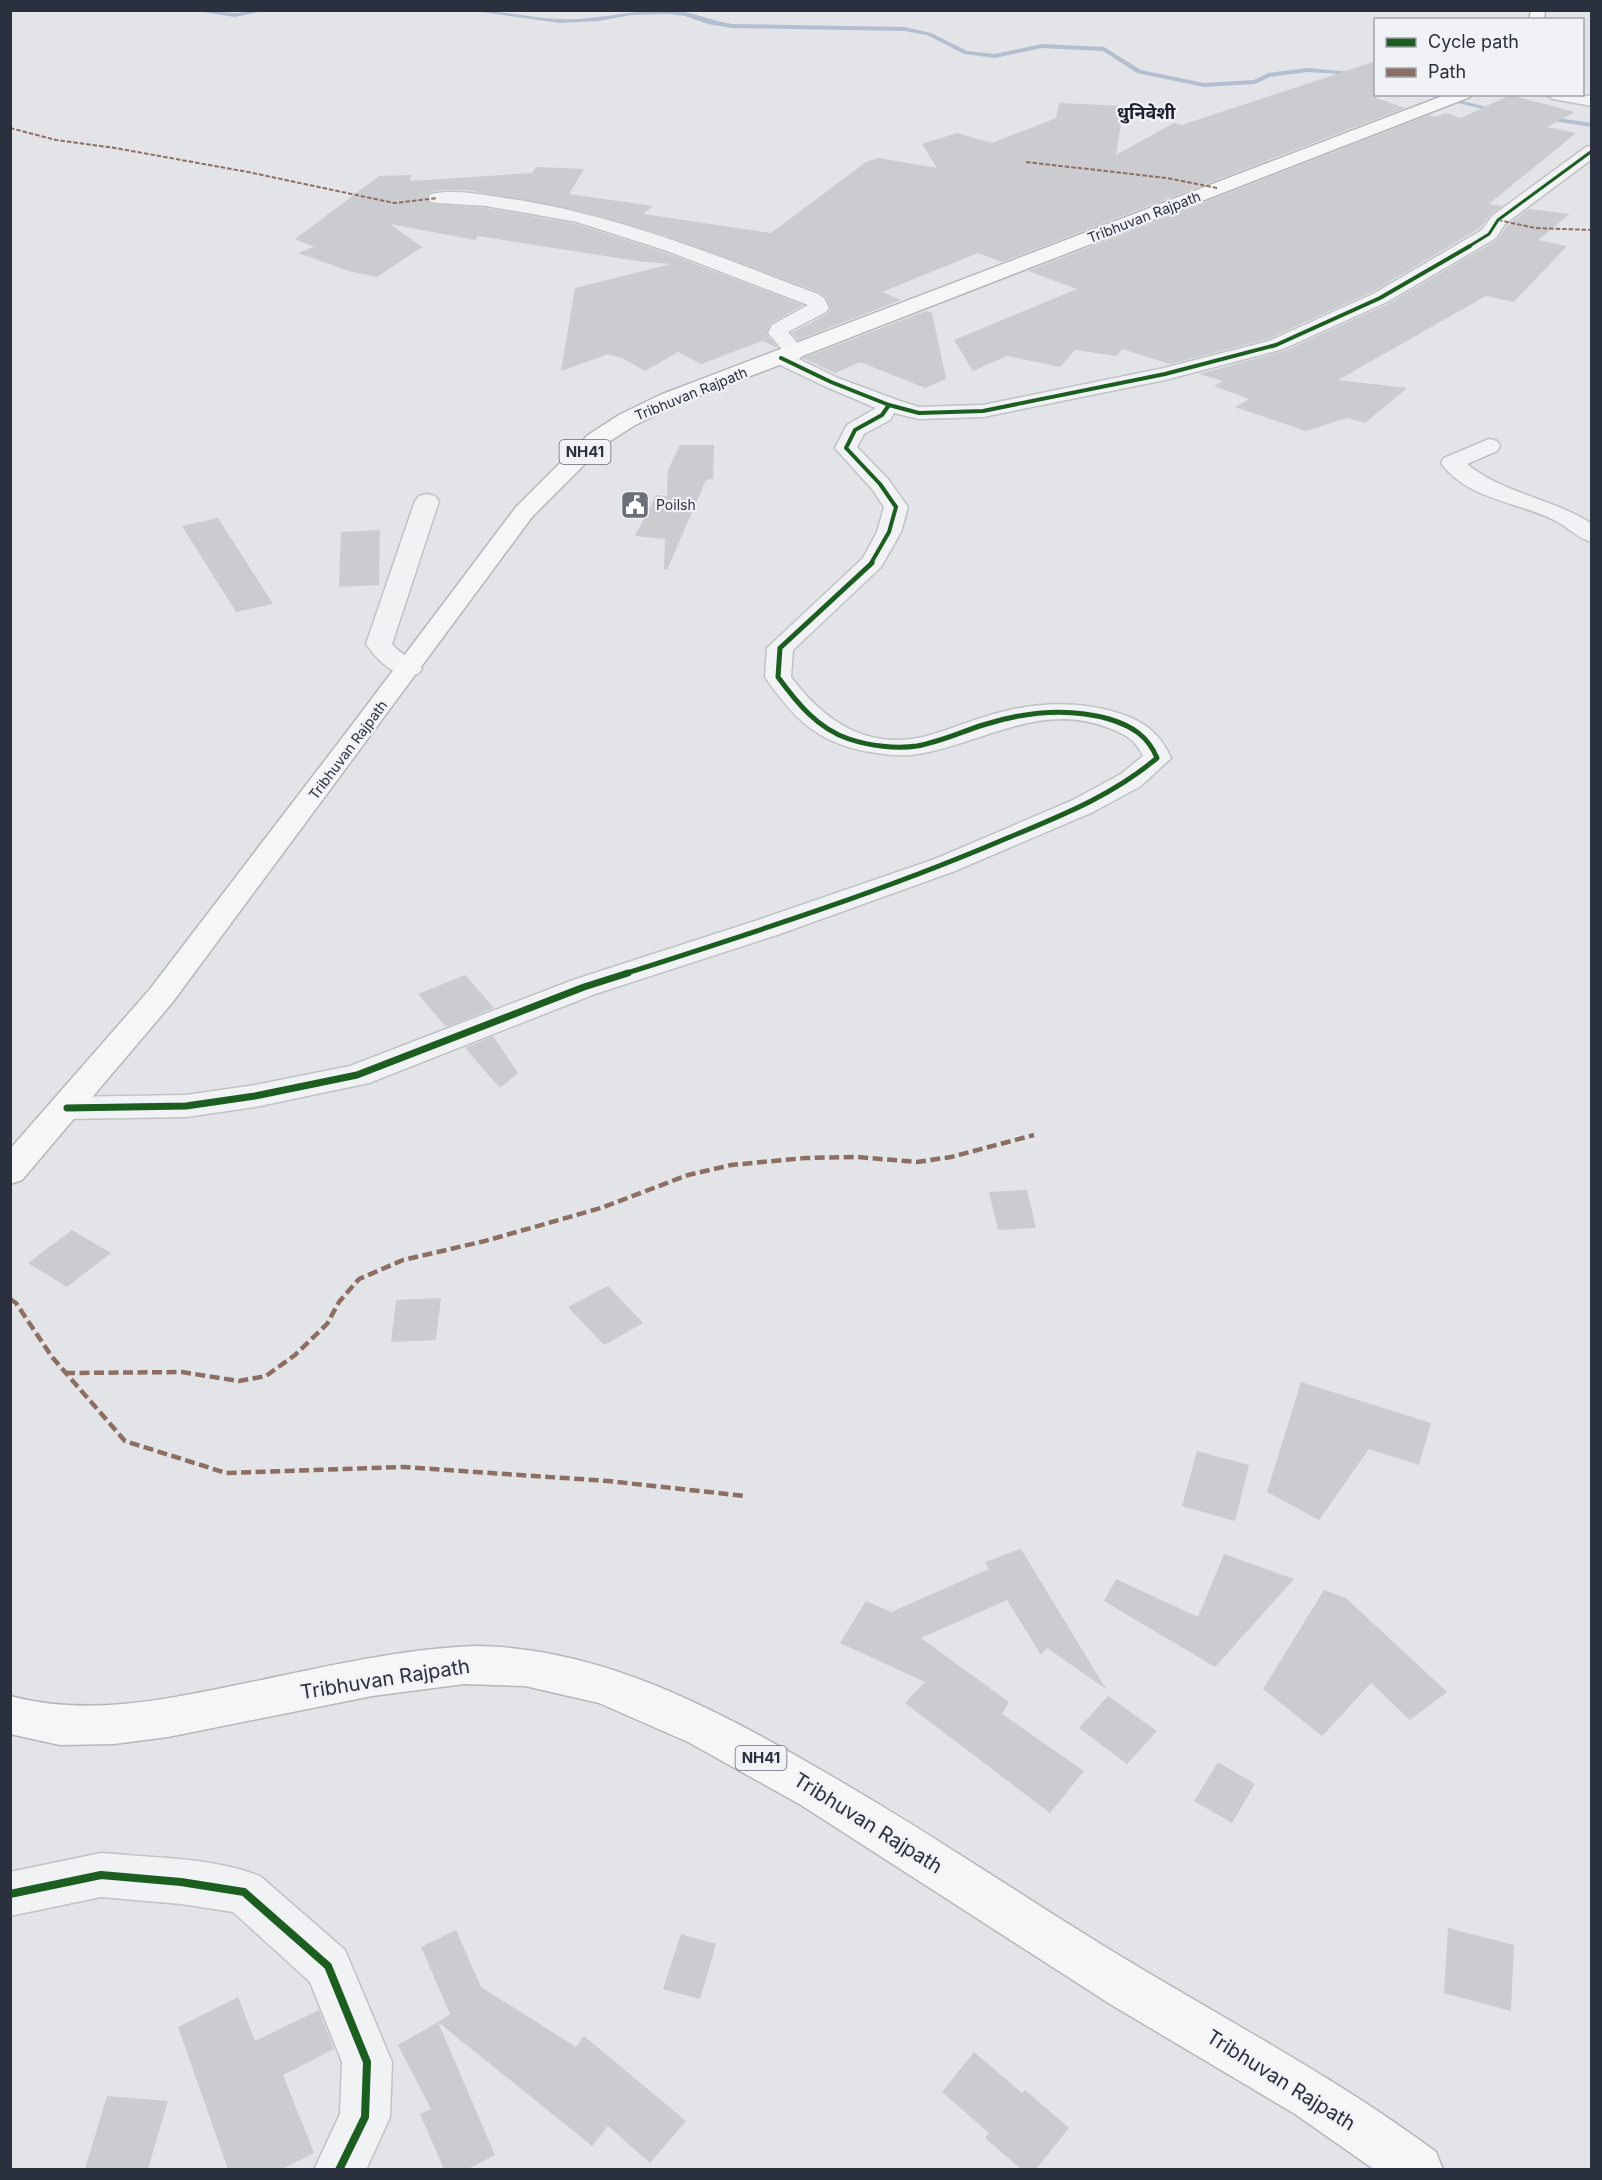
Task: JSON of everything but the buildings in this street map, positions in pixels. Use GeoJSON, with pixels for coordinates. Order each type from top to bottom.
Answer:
{"type":"FeatureCollection","features":[{"type":"Feature","properties":{"kind":"highway","name":"Tribhuvan Rajpath"},"geometry":{"type":"LineString","coordinates":[[10,1172],[161,996],[409,669],[524,512],[597,440],[627,420],[668,400],[1452,99]]}},
{"type":"Feature","properties":{"kind":"highway","name":"Tribhuvan Rajpath"},"geometry":{"type":"LineString","coordinates":[[10,1715],[47,1724],[81,1726],[155,1720],[360,1679],[444,1666],[530,1667],[575,1677],[622,1692],[723,1737],[832,1798],[1126,1986],[1305,2092],[1388,2146],[1418,2169]]}},
{"type":"Feature","properties":{"kind":"street"},"geometry":{"type":"LineString","coordinates":[[1564,96],[1592,101]]}},
{"type":"Feature","properties":{"kind":"street"},"geometry":{"type":"LineString","coordinates":[[437,198],[509,202],[580,218],[703,255],[817,302],[819,308],[779,329],[778,333],[788,355],[831,382],[889,405],[919,413],[983,411],[1165,374],[1276,345],[1380,298],[1455,255],[1489,234],[1498,220],[1592,151]]}},
{"type":"Feature","properties":{"kind":"street"},"geometry":{"type":"LineString","coordinates":[[67,1108],[186,1106],[255,1096],[357,1075],[437,1046],[584,987],[766,928],[945,865],[1070,812],[1131,780],[1157,758],[1151,741],[1132,728],[1104,717],[1047,710],[994,722],[956,737],[908,747],[878,745],[847,738],[820,725],[799,705],[778,677],[780,648],[873,562],[889,532],[896,507],[880,484],[846,448],[855,430],[882,415],[889,405]]}},
{"type":"Feature","properties":{"kind":"street"},"geometry":{"type":"LineString","coordinates":[[1489,446],[1452,463],[1476,482],[1494,491],[1564,516],[1592,535]]}},
{"type":"Feature","properties":{"kind":"street"},"geometry":{"type":"LineString","coordinates":[[409,669],[387,656],[379,644],[427,501]]}},
{"type":"Feature","properties":{"kind":"street"},"geometry":{"type":"LineString","coordinates":[[10,1894],[101,1875],[181,1882],[244,1892],[328,1966],[367,2062],[365,2117],[339,2169]]}},
{"type":"Feature","properties":{"kind":"waterway"},"geometry":{"type":"LineString","coordinates":[[193,10],[235,15],[264,10]]}},
{"type":"Feature","properties":{"kind":"waterway"},"geometry":{"type":"LineString","coordinates":[[471,10],[560,21],[599,19],[631,13],[668,12],[686,14],[710,23],[732,26],[904,29],[929,34],[966,53],[995,56],[1042,46],[1104,49],[1139,72],[1204,85],[1255,82],[1268,75],[1307,70],[1360,73]]}},
{"type":"Feature","properties":{"kind":"waterway"},"geometry":{"type":"LineString","coordinates":[[1432,96],[1500,111]]}},
{"type":"Feature","properties":{"kind":"waterway"},"geometry":{"type":"LineString","coordinates":[[1543,118],[1592,125]]}},
{"type":"Feature","properties":{"kind":"marked path"},"geometry":{"type":"LineString","coordinates":[[10,128],[56,140],[115,148],[248,172],[394,203],[437,198]]}},
{"type":"Feature","properties":{"kind":"marked path"},"geometry":{"type":"LineString","coordinates":[[1026,162],[1167,178],[1217,188]]}},
{"type":"Feature","properties":{"kind":"marked path"},"geometry":{"type":"LineString","coordinates":[[1498,220],[1535,228],[1592,230]]}},
{"type":"Feature","properties":{"kind":"marked path"},"geometry":{"type":"LineString","coordinates":[[65,1373],[182,1372],[239,1381],[266,1376],[295,1355],[327,1324],[339,1302],[359,1279],[403,1260],[485,1241],[601,1208],[688,1175],[731,1165],[805,1158],[857,1157],[917,1162],[951,1157],[1034,1135]]}},
{"type":"Feature","properties":{"kind":"marked path"},"geometry":{"type":"LineString","coordinates":[[10,1299],[16,1303],[52,1357],[125,1441],[226,1473],[404,1467],[608,1481],[745,1496]]}},
{"type":"Feature","properties":{"kind":"cycle path"},"geometry":{"type":"LineString","coordinates":[[889,405],[919,413],[983,411],[1165,374],[1276,345],[1380,298],[1438,266],[1489,234],[1498,220],[1592,151]]}},
{"type":"Feature","properties":{"kind":"cycle path"},"geometry":{"type":"LineString","coordinates":[[67,1108],[186,1106],[255,1096],[357,1075],[584,987],[766,928],[945,865],[1083,806],[1131,780],[1157,758],[1150,743],[1136,730],[1115,721],[1070,712],[1039,713],[1009,718],[941,740],[907,747],[885,746],[848,739],[826,728],[808,714],[778,677],[780,648],[873,562],[889,532],[896,507],[880,484],[846,448],[855,430],[882,415],[889,405],[831,382],[781,358]]}},
{"type":"Feature","properties":{"kind":"cycle path"},"geometry":{"type":"LineString","coordinates":[[10,1894],[101,1875],[181,1882],[244,1892],[328,1966],[367,2062],[365,2117],[339,2170]]}},
{"type":"Feature","properties":{"kind":"place","name":"Poilsh"},"geometry":{"type":"Point","coordinates":[635,505]}},
{"type":"Feature","properties":{"kind":"district","name":"धुनिवेशी"},"geometry":{"type":"Point","coordinates":[1146,113]}}]}
